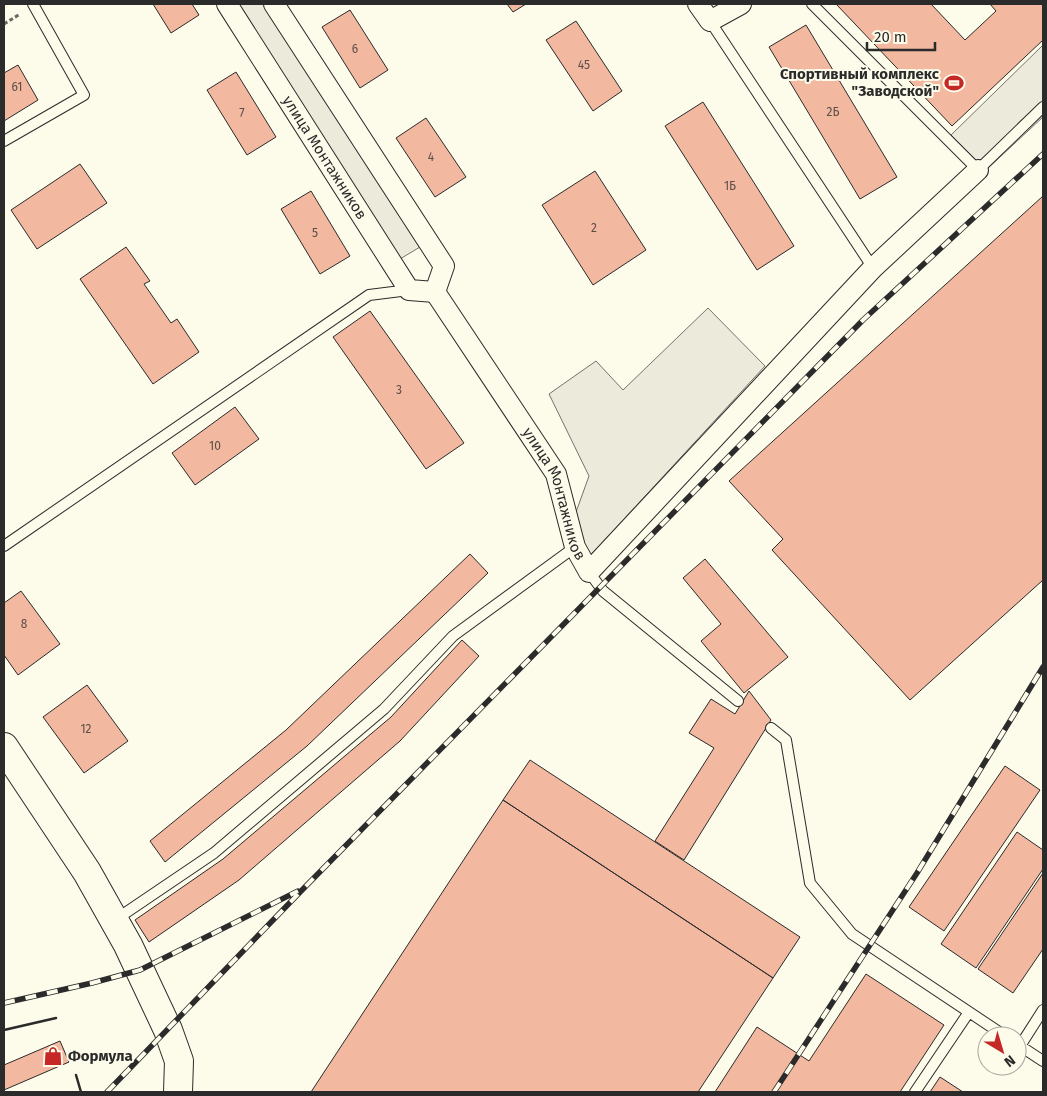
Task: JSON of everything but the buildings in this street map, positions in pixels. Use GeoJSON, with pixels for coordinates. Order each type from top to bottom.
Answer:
{"type":"FeatureCollection","features":[{"type":"Feature","properties":{"kind":"street","name":"улица Монтажников"},"geometry":{"type":"LineString","coordinates":[[227,4],[409,290]]}},
{"type":"Feature","properties":{"kind":"street"},"geometry":{"type":"LineString","coordinates":[[274,4],[444,266],[435,292],[409,290]]}},
{"type":"Feature","properties":{"kind":"street"},"geometry":{"type":"LineString","coordinates":[[698,4],[710,21],[741,4]]}},
{"type":"Feature","properties":{"kind":"street"},"geometry":{"type":"LineString","coordinates":[[589,572],[873,268],[978,170]]}},
{"type":"Feature","properties":{"kind":"street","name":"улица Монтажников"},"geometry":{"type":"LineString","coordinates":[[435,292],[556,474],[575,547],[589,572]]}},
{"type":"Feature","properties":{"kind":"street"},"geometry":{"type":"LineString","coordinates":[[4,748],[87,872],[128,944],[168,1030],[179,1061],[178,1092]]}},
{"type":"Feature","properties":{"kind":"lane"},"geometry":{"type":"LineString","coordinates":[[4,140],[84,95],[33,4]]}},
{"type":"Feature","properties":{"kind":"lane"},"geometry":{"type":"LineString","coordinates":[[812,4],[978,170],[1043,108]]}},
{"type":"Feature","properties":{"kind":"lane"},"geometry":{"type":"LineString","coordinates":[[710,21],[873,268]]}},
{"type":"Feature","properties":{"kind":"lane"},"geometry":{"type":"LineString","coordinates":[[4,546],[369,295],[409,290]]}},
{"type":"Feature","properties":{"kind":"lane"},"geometry":{"type":"LineString","coordinates":[[114,921],[214,853],[384,709],[453,636],[575,547]]}},
{"type":"Feature","properties":{"kind":"lane"},"geometry":{"type":"LineString","coordinates":[[589,572],[603,591],[738,701]]}},
{"type":"Feature","properties":{"kind":"lane"},"geometry":{"type":"LineString","coordinates":[[771,728],[786,740],[810,883],[852,934],[990,1026]]}},
{"type":"Feature","properties":{"kind":"lane"},"geometry":{"type":"LineString","coordinates":[[1027,1032],[1043,1010]]}},
{"type":"Feature","properties":{"kind":"lane"},"geometry":{"type":"LineString","coordinates":[[915,1092],[969,1012]]}},
{"type":"Feature","properties":{"kind":"lane"},"geometry":{"type":"LineString","coordinates":[[1027,1051],[1043,1061]]}},
{"type":"Feature","properties":{"kind":"shaded area"},"geometry":{"type":"Polygon","coordinates":[[[238,4],[265,4],[420,247],[400,259],[238,4]]]}},
{"type":"Feature","properties":{"kind":"shaded area"},"geometry":{"type":"Polygon","coordinates":[[[1043,45],[1043,117],[986,170],[951,135],[1043,45]]]}},
{"type":"Feature","properties":{"kind":"shaded area"},"geometry":{"type":"Polygon","coordinates":[[[708,308],[765,366],[589,557],[571,526],[589,476],[549,394],[596,361],[623,390],[708,308]]]}},
{"type":"Feature","properties":{"kind":"railway"},"geometry":{"type":"LineString","coordinates":[[107,1092],[305,887],[863,320],[1043,154]]}},
{"type":"Feature","properties":{"kind":"railway"},"geometry":{"type":"LineString","coordinates":[[774,1092],[917,873],[1043,667]]}},
{"type":"Feature","properties":{"kind":"railway"},"geometry":{"type":"LineString","coordinates":[[4,1003],[140,970],[298,891]]}},
{"type":"Feature","properties":{"kind":"wall"},"geometry":{"type":"LineString","coordinates":[[4,1030],[56,1018]]}},
{"type":"Feature","properties":{"kind":"wall"},"geometry":{"type":"LineString","coordinates":[[76,1075],[81,1092]]}},
{"type":"Feature","properties":{"kind":"place","name":"Спортивный комплекс \"Заводской\""},"geometry":{"type":"Point","coordinates":[954,83]}},
{"type":"Feature","properties":{"kind":"place","name":"Формула"},"geometry":{"type":"Point","coordinates":[53,1056]}}]}
